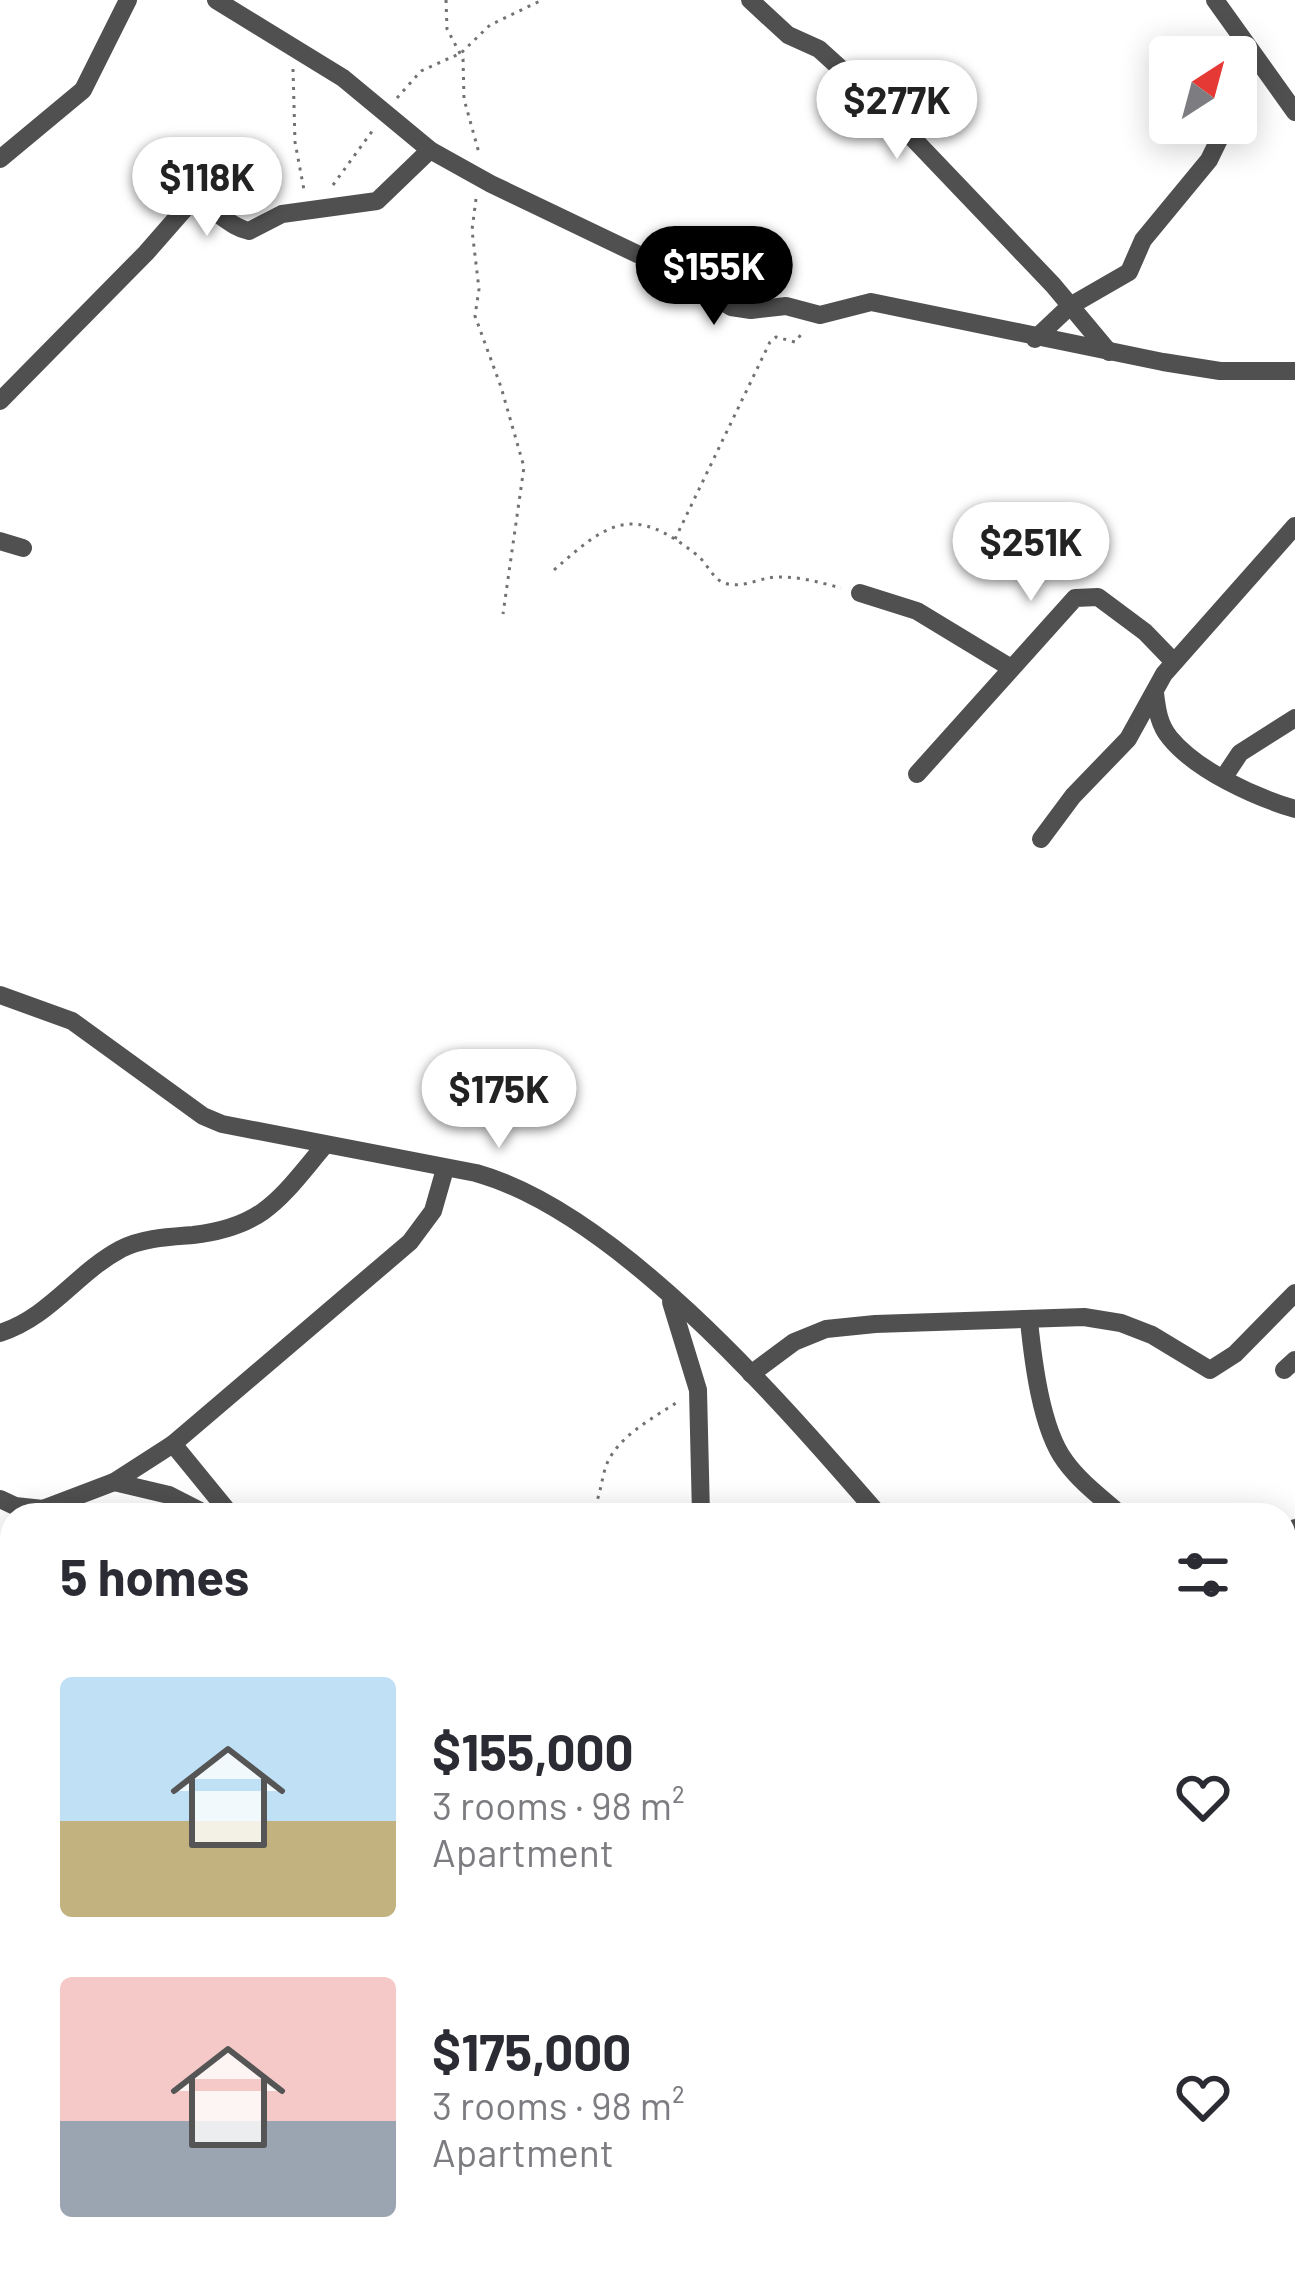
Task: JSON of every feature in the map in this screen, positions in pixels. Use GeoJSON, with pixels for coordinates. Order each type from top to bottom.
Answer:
{"type":"FeatureCollection","features":[{"type":"Feature","properties":{"kind":"street"},"geometry":{"type":"LineString","coordinates":[[0,159],[82,90],[128,0]]}},
{"type":"Feature","properties":{"kind":"street"},"geometry":{"type":"LineString","coordinates":[[216,0],[343,78],[430,150],[679,274],[731,307],[786,306],[820,315],[871,302],[1035,339],[1220,371],[1295,371]]}},
{"type":"Feature","properties":{"kind":"street"},"geometry":{"type":"LineString","coordinates":[[750,0],[788,35],[819,50],[883,107],[1109,352]]}},
{"type":"Feature","properties":{"kind":"street"},"geometry":{"type":"LineString","coordinates":[[1215,0],[1232,36]]}},
{"type":"Feature","properties":{"kind":"street"},"geometry":{"type":"LineString","coordinates":[[1257,72],[1295,112]]}},
{"type":"Feature","properties":{"kind":"street"},"geometry":{"type":"LineString","coordinates":[[1035,339],[1070,306],[1129,272],[1143,240],[1217,144]]}},
{"type":"Feature","properties":{"kind":"street"},"geometry":{"type":"LineString","coordinates":[[0,401],[188,205],[214,209],[234,226],[249,231],[272,218],[310,209],[377,201],[430,150]]}},
{"type":"Feature","properties":{"kind":"street"},"geometry":{"type":"LineString","coordinates":[[1041,839],[1073,796],[1128,739],[1174,662],[1295,526]]}},
{"type":"Feature","properties":{"kind":"street"},"geometry":{"type":"LineString","coordinates":[[0,541],[23,548]]}},
{"type":"Feature","properties":{"kind":"street"},"geometry":{"type":"LineString","coordinates":[[860,593],[917,611],[1011,668]]}},
{"type":"Feature","properties":{"kind":"street"},"geometry":{"type":"LineString","coordinates":[[916,774],[952,740],[1075,598],[1098,597],[1174,662]]}},
{"type":"Feature","properties":{"kind":"street"},"geometry":{"type":"LineString","coordinates":[[1155,689],[1158,715],[1168,736],[1224,777],[1295,808]]}},
{"type":"Feature","properties":{"kind":"street"},"geometry":{"type":"LineString","coordinates":[[1224,777],[1240,753],[1295,718]]}},
{"type":"Feature","properties":{"kind":"street"},"geometry":{"type":"LineString","coordinates":[[0,995],[72,1021],[203,1116],[222,1124],[495,1178],[562,1214],[670,1298],[752,1374],[868,1503]]}},
{"type":"Feature","properties":{"kind":"street"},"geometry":{"type":"LineString","coordinates":[[0,1333],[58,1301],[124,1247],[251,1222],[276,1202],[325,1145]]}},
{"type":"Feature","properties":{"kind":"street"},"geometry":{"type":"LineString","coordinates":[[63,1503],[114,1482],[173,1444],[410,1242],[439,1199],[445,1169]]}},
{"type":"Feature","properties":{"kind":"street"},"geometry":{"type":"LineString","coordinates":[[752,1374],[794,1342],[826,1329],[1084,1317],[1120,1323],[1166,1341],[1210,1370],[1235,1354],[1295,1293]]}},
{"type":"Feature","properties":{"kind":"street"},"geometry":{"type":"LineString","coordinates":[[670,1298],[698,1390],[700,1503]]}},
{"type":"Feature","properties":{"kind":"street"},"geometry":{"type":"LineString","coordinates":[[1028,1321],[1058,1450],[1080,1479],[1107,1503]]}},
{"type":"Feature","properties":{"kind":"street"},"geometry":{"type":"LineString","coordinates":[[173,1444],[220,1503]]}},
{"type":"Feature","properties":{"kind":"street"},"geometry":{"type":"LineString","coordinates":[[114,1482],[185,1503]]}},
{"type":"Feature","properties":{"kind":"path"},"geometry":{"type":"LineString","coordinates":[[446,0],[447,29],[460,53],[464,99],[479,151],[472,230],[478,289],[474,309],[524,467],[503,614]]}},
{"type":"Feature","properties":{"kind":"path"},"geometry":{"type":"LineString","coordinates":[[310,209],[412,79],[460,53],[490,25],[542,0]]}},
{"type":"Feature","properties":{"kind":"path"},"geometry":{"type":"LineString","coordinates":[[290,43],[295,142],[310,209]]}},
{"type":"Feature","properties":{"kind":"path"},"geometry":{"type":"LineString","coordinates":[[674,540],[770,342],[776,337],[801,339],[808,313]]}},
{"type":"Feature","properties":{"kind":"path"},"geometry":{"type":"LineString","coordinates":[[554,571],[621,523],[639,523],[701,558],[722,582],[737,585],[777,577],[860,593]]}},
{"type":"Feature","properties":{"kind":"path"},"geometry":{"type":"LineString","coordinates":[[598,1503],[605,1468],[617,1450],[646,1422],[698,1390]]}}]}
